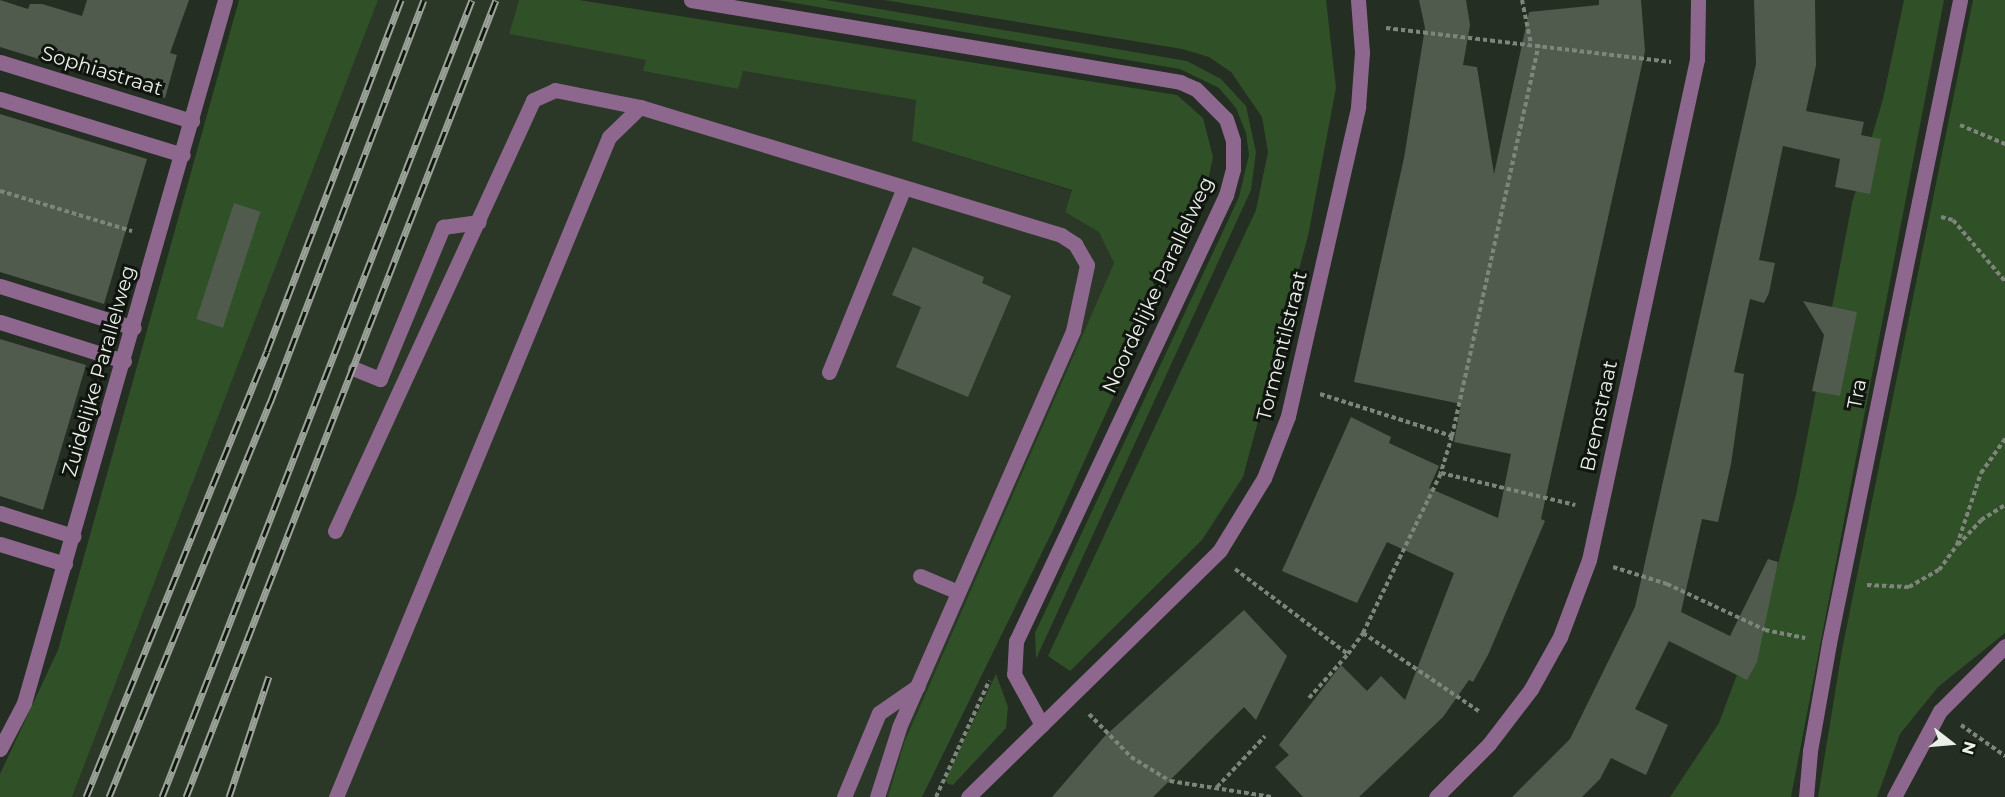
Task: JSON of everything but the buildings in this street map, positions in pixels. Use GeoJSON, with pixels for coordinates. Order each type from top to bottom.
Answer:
{"type":"FeatureCollection","features":[{"type":"Feature","properties":{"kind":"street","name":"Zuidelijke Parallelweg"},"geometry":{"type":"LineString","coordinates":[[2,743],[24,703],[134,328],[225,0]]}},
{"type":"Feature","properties":{"kind":"street","name":"Noordelijke Parallelweg"},"geometry":{"type":"LineString","coordinates":[[691,0],[1180,82],[1196,90],[1226,119],[1233,141],[1233,169],[1226,195],[1016,641],[1014,674],[1041,725]]}},
{"type":"Feature","properties":{"kind":"street","name":"Tormentilstraat"},"geometry":{"type":"LineString","coordinates":[[1041,725],[1215,555],[1264,478],[1296,386],[1358,107],[1360,26],[1358,0]]}},
{"type":"Feature","properties":{"kind":"street","name":"Bremstraat"},"geometry":{"type":"LineString","coordinates":[[1436,797],[1503,727],[1560,637],[1589,560],[1695,65],[1698,0]]}},
{"type":"Feature","properties":{"kind":"street","name":"Tra"},"geometry":{"type":"LineString","coordinates":[[1806,797],[1809,751],[1960,0]]}},
{"type":"Feature","properties":{"kind":"street","name":"Sophiastraat"},"geometry":{"type":"LineString","coordinates":[[0,62],[192,121]]}},
{"type":"Feature","properties":{"kind":"street"},"geometry":{"type":"LineString","coordinates":[[335,531],[479,222],[533,100],[555,90],[640,107],[903,190],[1061,235],[1075,244],[1087,265],[1073,331],[918,686],[876,797]]}},
{"type":"Feature","properties":{"kind":"street"},"geometry":{"type":"LineString","coordinates":[[0,99],[183,155]]}},
{"type":"Feature","properties":{"kind":"street"},"geometry":{"type":"LineString","coordinates":[[336,797],[609,137],[640,107]]}},
{"type":"Feature","properties":{"kind":"street"},"geometry":{"type":"LineString","coordinates":[[829,372],[903,190]]}},
{"type":"Feature","properties":{"kind":"street"},"geometry":{"type":"LineString","coordinates":[[356,369],[380,379],[443,227],[479,222]]}},
{"type":"Feature","properties":{"kind":"street"},"geometry":{"type":"LineString","coordinates":[[0,286],[134,328]]}},
{"type":"Feature","properties":{"kind":"street"},"geometry":{"type":"LineString","coordinates":[[0,322],[124,361]]}},
{"type":"Feature","properties":{"kind":"street"},"geometry":{"type":"LineString","coordinates":[[0,513],[73,536]]}},
{"type":"Feature","properties":{"kind":"street"},"geometry":{"type":"LineString","coordinates":[[0,544],[64,564]]}},
{"type":"Feature","properties":{"kind":"street"},"geometry":{"type":"LineString","coordinates":[[920,576],[958,592]]}},
{"type":"Feature","properties":{"kind":"street"},"geometry":{"type":"LineString","coordinates":[[1894,797],[1940,711],[1971,677],[2005,646]]}},
{"type":"Feature","properties":{"kind":"street"},"geometry":{"type":"LineString","coordinates":[[843,797],[879,713],[918,686]]}},
{"type":"Feature","properties":{"kind":"street"},"geometry":{"type":"LineString","coordinates":[[968,797],[1041,725]]}},
{"type":"Feature","properties":{"kind":"path"},"geometry":{"type":"LineString","coordinates":[[1522,0],[1531,44]]}},
{"type":"Feature","properties":{"kind":"path"},"geometry":{"type":"LineString","coordinates":[[1360,26],[1531,44],[1695,65]]}},
{"type":"Feature","properties":{"kind":"path"},"geometry":{"type":"LineString","coordinates":[[1309,698],[1348,654],[1363,633],[1442,473],[1539,45]]}},
{"type":"Feature","properties":{"kind":"path"},"geometry":{"type":"LineString","coordinates":[[1936,121],[1962,125],[2005,144]]}},
{"type":"Feature","properties":{"kind":"path"},"geometry":{"type":"LineString","coordinates":[[0,191],[159,240]]}},
{"type":"Feature","properties":{"kind":"path"},"geometry":{"type":"LineString","coordinates":[[1917,211],[1953,220],[2005,281]]}},
{"type":"Feature","properties":{"kind":"path"},"geometry":{"type":"LineString","coordinates":[[1296,386],[1452,436]]}},
{"type":"Feature","properties":{"kind":"path"},"geometry":{"type":"LineString","coordinates":[[1957,546],[1982,473],[2005,439]]}},
{"type":"Feature","properties":{"kind":"path"},"geometry":{"type":"LineString","coordinates":[[1442,473],[1601,512]]}},
{"type":"Feature","properties":{"kind":"path"},"geometry":{"type":"LineString","coordinates":[[1842,581],[1909,587],[1939,570],[1981,520],[2005,505]]}},
{"type":"Feature","properties":{"kind":"path"},"geometry":{"type":"LineString","coordinates":[[1215,555],[1348,654]]}},
{"type":"Feature","properties":{"kind":"path"},"geometry":{"type":"LineString","coordinates":[[1589,560],[1667,584],[1765,630],[1830,643]]}},
{"type":"Feature","properties":{"kind":"path"},"geometry":{"type":"LineString","coordinates":[[1363,633],[1503,727]]}},
{"type":"Feature","properties":{"kind":"path"},"geometry":{"type":"LineString","coordinates":[[936,797],[997,663],[1016,641]]}},
{"type":"Feature","properties":{"kind":"path"},"geometry":{"type":"LineString","coordinates":[[1071,696],[1141,763],[1170,781],[1272,797]]}},
{"type":"Feature","properties":{"kind":"path"},"geometry":{"type":"LineString","coordinates":[[1940,711],[2005,756]]}},
{"type":"Feature","properties":{"kind":"path"},"geometry":{"type":"LineString","coordinates":[[1216,788],[1265,736]]}},
{"type":"Feature","properties":{"kind":"shaded area"},"geometry":{"type":"Polygon","coordinates":[[[378,0],[519,0],[509,34],[647,60],[643,71],[738,89],[742,71],[916,100],[912,141],[1072,191],[1065,212],[1099,231],[1114,263],[904,743],[888,797],[72,797],[378,0]]]}},
{"type":"Feature","properties":{"kind":"green space"},"geometry":{"type":"Polygon","coordinates":[[[239,0],[378,0],[72,797],[0,797],[0,774],[58,650],[239,0]]]}},
{"type":"Feature","properties":{"kind":"green space"},"geometry":{"type":"Polygon","coordinates":[[[519,0],[579,0],[1177,95],[1203,118],[1213,157],[1205,195],[1053,530],[922,797],[888,797],[904,743],[1114,263],[1099,232],[1065,212],[1072,190],[912,141],[916,100],[743,71],[738,89],[643,71],[646,60],[509,34],[519,0]]]}},
{"type":"Feature","properties":{"kind":"green space"},"geometry":{"type":"Polygon","coordinates":[[[777,0],[826,0],[1187,61],[1221,79],[1246,106],[1256,152],[1251,190],[1036,659],[1035,633],[1239,197],[1249,155],[1246,133],[1236,108],[1219,88],[1180,69],[777,0]]]}},
{"type":"Feature","properties":{"kind":"green space"},"geometry":{"type":"Polygon","coordinates":[[[884,0],[1326,0],[1336,88],[1308,236],[1243,477],[1202,540],[1070,671],[1048,656],[1256,210],[1268,152],[1262,117],[1231,72],[1209,57],[1182,49],[884,0]]]}},
{"type":"Feature","properties":{"kind":"green space"},"geometry":{"type":"Polygon","coordinates":[[[1904,0],[1944,0],[1791,797],[1670,797],[1719,723],[1778,564],[1796,495],[1852,203],[1883,99],[1904,0]]]}},
{"type":"Feature","properties":{"kind":"green space"},"geometry":{"type":"Polygon","coordinates":[[[1973,0],[2005,0],[2005,633],[1938,687],[1900,734],[1877,797],[1818,797],[1842,650],[1973,0]]]}},
{"type":"Feature","properties":{"kind":"green space"},"geometry":{"type":"Polygon","coordinates":[[[996,674],[1008,707],[1006,728],[953,785],[948,784],[945,780],[996,674]]]}},
{"type":"Feature","properties":{"kind":"railway"},"geometry":{"type":"LineString","coordinates":[[86,797],[267,351],[401,0]]}},
{"type":"Feature","properties":{"kind":"railway"},"geometry":{"type":"LineString","coordinates":[[109,797],[270,403],[424,0]]}},
{"type":"Feature","properties":{"kind":"railway"},"geometry":{"type":"LineString","coordinates":[[162,797],[472,0]]}},
{"type":"Feature","properties":{"kind":"railway"},"geometry":{"type":"LineString","coordinates":[[186,797],[496,0]]}},
{"type":"Feature","properties":{"kind":"railway"},"geometry":{"type":"LineString","coordinates":[[229,797],[269,676]]}}]}
